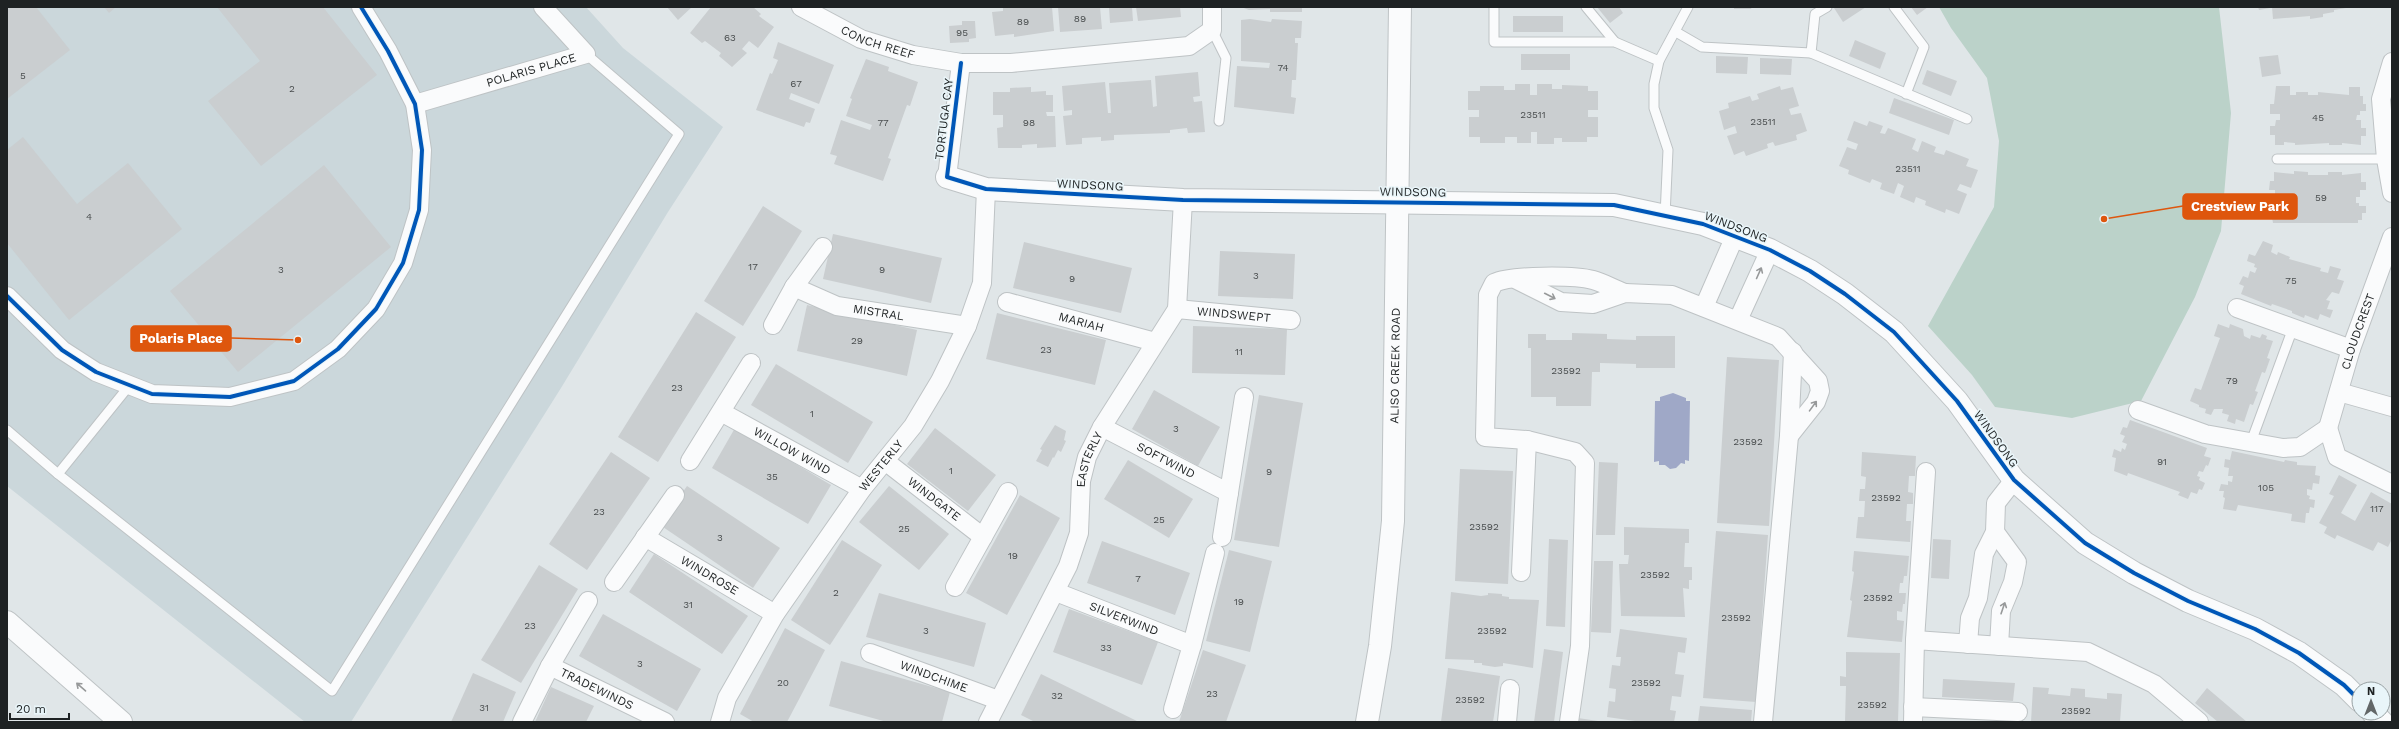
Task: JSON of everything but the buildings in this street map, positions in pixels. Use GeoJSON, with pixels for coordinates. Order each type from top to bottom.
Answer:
{"type":"FeatureCollection","features":[{"type":"Feature","properties":{"kind":"main road","name":"ALISO CREEK ROAD"},"geometry":{"type":"LineString","coordinates":[[1367,722],[1380,646],[1393,521],[1400,7]]}},
{"type":"Feature","properties":{"kind":"main road","name":"WINDSONG"},"geometry":{"type":"LineString","coordinates":[[947,178],[986,189],[1183,200],[1614,205],[1703,224],[1770,250],[1810,271],[1845,294],[1894,332],[1957,401],[2014,480],[2085,543],[2134,573],[2188,601],[2256,629],[2299,653],[2344,685],[2351,692]]}},
{"type":"Feature","properties":{"kind":"main road"},"geometry":{"type":"LineString","coordinates":[[7,622],[121,722]]}},
{"type":"Feature","properties":{"kind":"street"},"geometry":{"type":"LineString","coordinates":[[7,296],[62,350],[96,372],[152,394],[230,397],[294,381],[338,349],[376,309],[402,263],[419,210],[422,150],[415,104],[388,50],[361,7]]}},
{"type":"Feature","properties":{"kind":"street","name":"POLARIS PLACE"},"geometry":{"type":"LineString","coordinates":[[415,104],[586,54],[543,7]]}},
{"type":"Feature","properties":{"kind":"street","name":"CONCH REEF"},"geometry":{"type":"LineString","coordinates":[[801,7],[861,39],[913,55],[961,63]]}},
{"type":"Feature","properties":{"kind":"street"},"geometry":{"type":"LineString","coordinates":[[1212,7],[1212,30]]}},
{"type":"Feature","properties":{"kind":"street","name":"TORTUGA CAY"},"geometry":{"type":"LineString","coordinates":[[947,178],[961,63],[1011,63],[1190,46],[1212,30]]}},
{"type":"Feature","properties":{"kind":"street"},"geometry":{"type":"LineString","coordinates":[[2392,62],[2381,99],[2386,159],[2392,193]]}},
{"type":"Feature","properties":{"kind":"street","name":"WESTERLY"},"geometry":{"type":"LineString","coordinates":[[720,722],[727,698],[775,614],[862,490],[913,426],[940,381],[967,326],[982,283],[986,189]]}},
{"type":"Feature","properties":{"kind":"street"},"geometry":{"type":"LineString","coordinates":[[1177,309],[1183,200]]}},
{"type":"Feature","properties":{"kind":"street"},"geometry":{"type":"LineString","coordinates":[[1704,307],[1735,236]]}},
{"type":"Feature","properties":{"kind":"street","name":"CLOUDCREST"},"geometry":{"type":"LineString","coordinates":[[2328,428],[2351,349],[2392,237]]}},
{"type":"Feature","properties":{"kind":"street"},"geometry":{"type":"LineString","coordinates":[[773,325],[794,287],[823,247]]}},
{"type":"Feature","properties":{"kind":"street"},"geometry":{"type":"LineString","coordinates":[[1738,320],[1770,250]]}},
{"type":"Feature","properties":{"kind":"street"},"geometry":{"type":"LineString","coordinates":[[1569,722],[1580,646],[1585,463],[1574,452],[1526,440],[1485,437],[1488,295],[1494,283],[1503,279],[1562,277],[1592,280],[1624,293],[1672,295],[1778,337],[1818,381],[1820,391],[1816,402],[1789,436]]}},
{"type":"Feature","properties":{"kind":"street"},"geometry":{"type":"LineString","coordinates":[[1515,278],[1561,302],[1593,304],[1624,293]]}},
{"type":"Feature","properties":{"kind":"street","name":"MISTRAL"},"geometry":{"type":"LineString","coordinates":[[794,287],[837,306],[967,326]]}},
{"type":"Feature","properties":{"kind":"street","name":"MARIAH"},"geometry":{"type":"LineString","coordinates":[[1007,302],[1155,342]]}},
{"type":"Feature","properties":{"kind":"street"},"geometry":{"type":"LineString","coordinates":[[2237,308],[2351,349]]}},
{"type":"Feature","properties":{"kind":"street","name":"WINDSWEPT"},"geometry":{"type":"LineString","coordinates":[[1177,309],[1291,320]]}},
{"type":"Feature","properties":{"kind":"street","name":"EASTERLY"},"geometry":{"type":"LineString","coordinates":[[989,722],[998,700],[1056,592],[1068,566],[1079,533],[1081,481],[1087,457],[1102,427],[1177,309]]}},
{"type":"Feature","properties":{"kind":"street"},"geometry":{"type":"LineString","coordinates":[[1763,722],[1789,436],[1793,352]]}},
{"type":"Feature","properties":{"kind":"street"},"geometry":{"type":"LineString","coordinates":[[690,461],[751,362]]}},
{"type":"Feature","properties":{"kind":"street"},"geometry":{"type":"LineString","coordinates":[[2339,392],[2392,407]]}},
{"type":"Feature","properties":{"kind":"street"},"geometry":{"type":"LineString","coordinates":[[1173,709],[1192,646],[1219,545],[1244,397]]}},
{"type":"Feature","properties":{"kind":"street"},"geometry":{"type":"LineString","coordinates":[[2138,410],[2205,434],[2283,448],[2300,447],[2328,428],[2337,457],[2392,484]]}},
{"type":"Feature","properties":{"kind":"street","name":"WILLOW WIND"},"geometry":{"type":"LineString","coordinates":[[721,412],[862,490]]}},
{"type":"Feature","properties":{"kind":"street","name":"SOFTWIND"},"geometry":{"type":"LineString","coordinates":[[1102,427],[1229,493]]}},
{"type":"Feature","properties":{"kind":"street"},"geometry":{"type":"LineString","coordinates":[[1521,572],[1526,440]]}},
{"type":"Feature","properties":{"kind":"street","name":"WINDGATE"},"geometry":{"type":"LineString","coordinates":[[885,461],[983,537]]}},
{"type":"Feature","properties":{"kind":"street"},"geometry":{"type":"LineString","coordinates":[[1926,472],[1915,640],[1913,714],[2018,712]]}},
{"type":"Feature","properties":{"kind":"street"},"geometry":{"type":"LineString","coordinates":[[1968,644],[1970,618],[1978,598],[1984,554],[1995,532],[1996,503],[2014,480]]}},
{"type":"Feature","properties":{"kind":"street"},"geometry":{"type":"LineString","coordinates":[[955,587],[1008,492]]}},
{"type":"Feature","properties":{"kind":"street"},"geometry":{"type":"LineString","coordinates":[[614,582],[675,495]]}},
{"type":"Feature","properties":{"kind":"street"},"geometry":{"type":"LineString","coordinates":[[1995,532],[2017,562],[2013,582],[2001,611],[1998,646]]}},
{"type":"Feature","properties":{"kind":"street","name":"WINDROSE"},"geometry":{"type":"LineString","coordinates":[[645,537],[775,614]]}},
{"type":"Feature","properties":{"kind":"street","name":"SILVERWIND"},"geometry":{"type":"LineString","coordinates":[[1056,592],[1192,646]]}},
{"type":"Feature","properties":{"kind":"street","name":"TRADEWINDS"},"geometry":{"type":"LineString","coordinates":[[522,722],[550,666],[588,601]]}},
{"type":"Feature","properties":{"kind":"street"},"geometry":{"type":"LineString","coordinates":[[1915,640],[2088,652],[2154,684],[2199,722]]}},
{"type":"Feature","properties":{"kind":"street","name":"WINDCHIME"},"geometry":{"type":"LineString","coordinates":[[870,653],[998,700]]}},
{"type":"Feature","properties":{"kind":"street","name":"TRADEWINDS"},"geometry":{"type":"LineString","coordinates":[[550,666],[665,722]]}},
{"type":"Feature","properties":{"kind":"street"},"geometry":{"type":"LineString","coordinates":[[1507,722],[1510,689]]}},
{"type":"Feature","properties":{"kind":"lane"},"geometry":{"type":"LineString","coordinates":[[1494,7],[1494,42],[1615,42],[1659,61]]}},
{"type":"Feature","properties":{"kind":"lane"},"geometry":{"type":"LineString","coordinates":[[1586,7],[1615,42]]}},
{"type":"Feature","properties":{"kind":"lane"},"geometry":{"type":"LineString","coordinates":[[1665,216],[1668,150],[1654,108],[1654,84],[1659,61],[1676,32],[1688,7]]}},
{"type":"Feature","properties":{"kind":"lane"},"geometry":{"type":"LineString","coordinates":[[1810,54],[1813,10],[1827,7]]}},
{"type":"Feature","properties":{"kind":"lane"},"geometry":{"type":"LineString","coordinates":[[1894,7],[1924,47],[1906,94]]}},
{"type":"Feature","properties":{"kind":"lane"},"geometry":{"type":"LineString","coordinates":[[1212,30],[1226,58],[1219,121]]}},
{"type":"Feature","properties":{"kind":"lane"},"geometry":{"type":"LineString","coordinates":[[1676,32],[1702,47],[1810,54],[1967,119]]}},
{"type":"Feature","properties":{"kind":"lane"},"geometry":{"type":"LineString","coordinates":[[7,430],[58,474],[332,691],[679,134],[586,54]]}},
{"type":"Feature","properties":{"kind":"lane"},"geometry":{"type":"LineString","coordinates":[[2277,159],[2386,159]]}},
{"type":"Feature","properties":{"kind":"lane"},"geometry":{"type":"LineString","coordinates":[[2251,442],[2293,328]]}},
{"type":"Feature","properties":{"kind":"lane"},"geometry":{"type":"LineString","coordinates":[[58,474],[129,386]]}},
{"type":"Feature","properties":{"kind":"shaded area"},"geometry":{"type":"Polygon","coordinates":[[[7,7],[586,7],[623,48],[723,127],[668,212],[561,388],[351,722],[305,722],[7,486],[7,7]]]}},
{"type":"Feature","properties":{"kind":"green space"},"geometry":{"type":"Polygon","coordinates":[[[1939,7],[2219,7],[2231,113],[2221,231],[2195,297],[2141,401],[2072,418],[1995,407],[1972,375],[1928,326],[1994,207],[1999,141],[1987,78],[1951,28],[1939,7]]]}},
{"type":"Feature","properties":{"kind":"water"},"geometry":{"type":"Polygon","coordinates":[[[1673,393],[1686,398],[1686,401],[1690,401],[1689,461],[1685,460],[1685,464],[1681,463],[1676,468],[1670,469],[1665,465],[1659,465],[1659,461],[1654,462],[1655,401],[1660,401],[1660,397],[1673,393]]]}},
{"type":"Feature","properties":{"kind":"cycle path"},"geometry":{"type":"LineString","coordinates":[[7,296],[62,350],[96,372],[152,394],[230,397],[294,381],[338,349],[376,309],[403,263],[419,210],[422,150],[415,104],[388,51],[361,7]]}},
{"type":"Feature","properties":{"kind":"cycle path"},"geometry":{"type":"LineString","coordinates":[[961,63],[947,177],[986,189],[1183,200],[1614,205],[1703,224],[1770,250],[1810,271],[1845,294],[1894,332],[1957,401],[2014,480],[2085,543],[2134,573],[2188,601],[2255,629],[2299,653],[2344,685],[2351,692]]}},
{"type":"Feature","properties":{"kind":"place","name":"Crestview Park"},"geometry":{"type":"Point","coordinates":[2104,219]}},
{"type":"Feature","properties":{"kind":"place","name":"Polaris Place"},"geometry":{"type":"Point","coordinates":[298,340]}}]}
